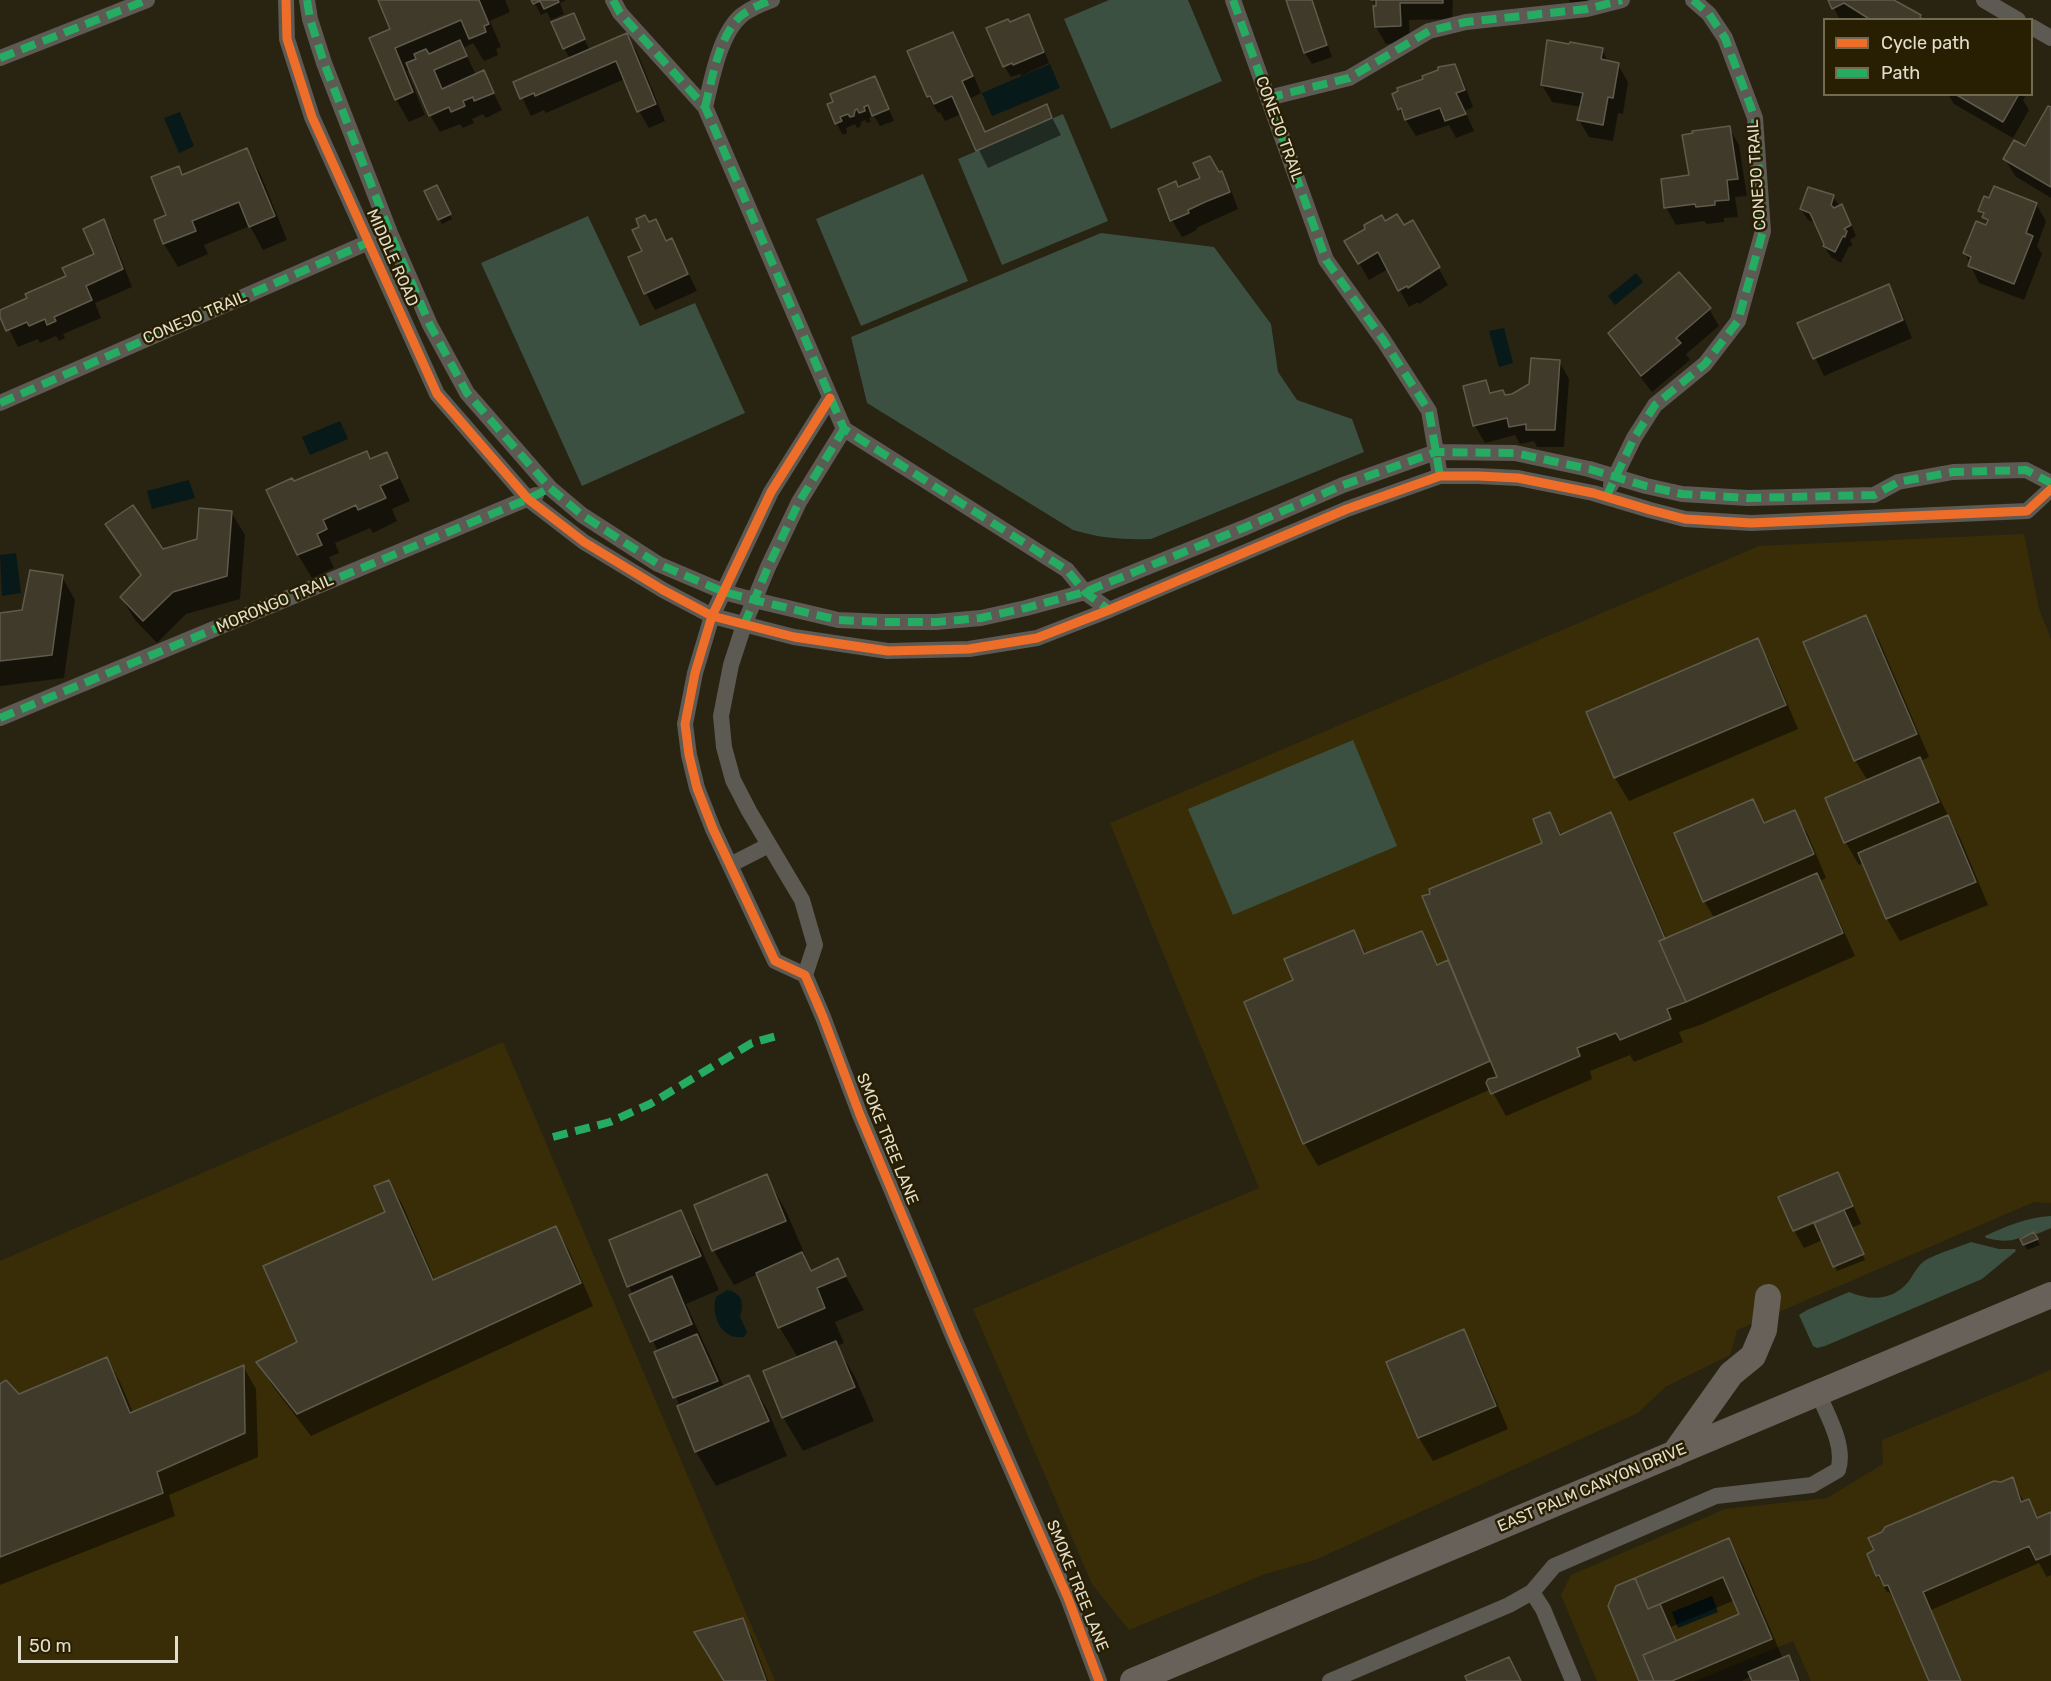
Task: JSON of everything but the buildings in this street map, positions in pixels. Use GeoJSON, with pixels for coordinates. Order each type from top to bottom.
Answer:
{"type":"FeatureCollection","features":[{"type":"Feature","properties":{"kind":"main road","name":"EAST PALM CANYON DRIVE"},"geometry":{"type":"LineString","coordinates":[[1133,1681],[2051,1296]]}},
{"type":"Feature","properties":{"kind":"main road"},"geometry":{"type":"LineString","coordinates":[[1674,1454],[1731,1374],[1753,1356],[1764,1330],[1768,1297]]}},
{"type":"Feature","properties":{"kind":"street"},"geometry":{"type":"LineString","coordinates":[[0,58],[147,0]]}},
{"type":"Feature","properties":{"kind":"street","name":"MIDDLE ROAD"},"geometry":{"type":"LineString","coordinates":[[286,0],[286,39],[312,117],[437,394],[528,499],[584,542],[663,590],[712,616],[744,625],[794,637],[888,651],[969,649],[1037,638],[1109,610],[1347,509],[1440,476],[1518,478],[1606,497],[1686,519],[1751,523],[2027,511],[2051,489]]}},
{"type":"Feature","properties":{"kind":"street","name":"MIDDLE ROAD"},"geometry":{"type":"LineString","coordinates":[[307,0],[310,19],[324,63],[390,233],[430,326],[467,393],[550,488],[582,515],[658,564],[724,592],[838,620],[936,622],[981,618],[1085,592],[1343,485],[1436,452]]}},
{"type":"Feature","properties":{"kind":"street"},"geometry":{"type":"LineString","coordinates":[[613,0],[620,13],[705,107],[843,429],[1067,570],[1085,592],[1109,610]]}},
{"type":"Feature","properties":{"kind":"street"},"geometry":{"type":"LineString","coordinates":[[705,107],[720,50],[728,32],[741,16],[756,6],[772,0]]}},
{"type":"Feature","properties":{"kind":"street","name":"CONEJO TRAIL"},"geometry":{"type":"LineString","coordinates":[[1233,0],[1326,260],[1384,341],[1429,411],[1440,476]]}},
{"type":"Feature","properties":{"kind":"street"},"geometry":{"type":"LineString","coordinates":[[1268,98],[1349,78],[1429,31],[1466,22],[1587,9],[1622,0]]}},
{"type":"Feature","properties":{"kind":"street","name":"CONEJO TRAIL"},"geometry":{"type":"LineString","coordinates":[[1606,497],[1614,476],[1655,405],[1705,364],[1738,321],[1763,231],[1755,118],[1725,38],[1709,14],[1693,0]]}},
{"type":"Feature","properties":{"kind":"street"},"geometry":{"type":"LineString","coordinates":[[1984,0],[2015,18]]}},
{"type":"Feature","properties":{"kind":"street"},"geometry":{"type":"LineString","coordinates":[[2033,28],[2051,38]]}},
{"type":"Feature","properties":{"kind":"street","name":"CONEJO TRAIL"},"geometry":{"type":"LineString","coordinates":[[0,403],[390,233]]}},
{"type":"Feature","properties":{"kind":"street"},"geometry":{"type":"LineString","coordinates":[[830,398],[771,492],[712,616],[695,673],[685,724],[688,754],[697,788],[775,961],[805,975],[815,945],[802,900],[733,780],[724,747],[721,716],[731,665],[754,600],[799,502],[843,429]]}},
{"type":"Feature","properties":{"kind":"street"},"geometry":{"type":"LineString","coordinates":[[1436,452],[1515,453],[1589,469],[1682,494],[1748,498],[1874,495],[1898,482],[1953,472],[2026,470],[2051,483]]}},
{"type":"Feature","properties":{"kind":"street","name":"MORONGO TRAIL"},"geometry":{"type":"LineString","coordinates":[[0,718],[550,488]]}},
{"type":"Feature","properties":{"kind":"street"},"geometry":{"type":"LineString","coordinates":[[1874,495],[1876,518]]}},
{"type":"Feature","properties":{"kind":"street"},"geometry":{"type":"LineString","coordinates":[[730,865],[769,845]]}},
{"type":"Feature","properties":{"kind":"street","name":"SMOKE TREE LANE"},"geometry":{"type":"LineString","coordinates":[[805,975],[860,1115],[951,1331],[1068,1598],[1098,1681]]}},
{"type":"Feature","properties":{"kind":"street"},"geometry":{"type":"LineString","coordinates":[[1330,1681],[1509,1605],[1532,1592],[1554,1566],[1716,1496],[1812,1485],[1838,1470],[1840,1462],[1838,1444],[1818,1393]]}},
{"type":"Feature","properties":{"kind":"street"},"geometry":{"type":"LineString","coordinates":[[1532,1592],[1543,1609],[1573,1681]]}},
{"type":"Feature","properties":{"kind":"shaded area"},"geometry":{"type":"Polygon","coordinates":[[[1050,64],[1060,88],[992,116],[982,93],[1050,64]]]}},
{"type":"Feature","properties":{"kind":"shaded area"},"geometry":{"type":"Polygon","coordinates":[[[180,112],[194,146],[179,153],[164,118],[180,112]]]}},
{"type":"Feature","properties":{"kind":"shaded area"},"geometry":{"type":"Polygon","coordinates":[[[1636,273],[1643,282],[1615,305],[1608,296],[1636,273]]]}},
{"type":"Feature","properties":{"kind":"shaded area"},"geometry":{"type":"Polygon","coordinates":[[[1504,328],[1513,363],[1499,367],[1489,331],[1504,328]]]}},
{"type":"Feature","properties":{"kind":"shaded area"},"geometry":{"type":"Polygon","coordinates":[[[340,421],[348,439],[310,455],[302,437],[340,421]]]}},
{"type":"Feature","properties":{"kind":"shaded area"},"geometry":{"type":"Polygon","coordinates":[[[189,480],[195,498],[152,509],[147,491],[189,480]]]}},
{"type":"Feature","properties":{"kind":"shaded area"},"geometry":{"type":"Polygon","coordinates":[[[2024,534],[2039,609],[2051,639],[2051,1203],[2034,1202],[1737,1330],[1730,1355],[1665,1387],[1638,1413],[1315,1560],[1265,1574],[1129,1630],[1092,1584],[973,1309],[1259,1188],[1110,823],[1759,546],[2024,534]]]}},
{"type":"Feature","properties":{"kind":"shaded area"},"geometry":{"type":"Polygon","coordinates":[[[16,553],[21,593],[2,596],[0,555],[16,553]]]}},
{"type":"Feature","properties":{"kind":"shaded area"},"geometry":{"type":"Polygon","coordinates":[[[503,1042],[775,1681],[0,1681],[0,1261],[503,1042]]]}},
{"type":"Feature","properties":{"kind":"shaded area"},"geometry":{"type":"Polygon","coordinates":[[[727,1290],[739,1296],[741,1300],[740,1317],[747,1332],[744,1337],[729,1335],[719,1325],[716,1318],[716,1297],[727,1290]]]}},
{"type":"Feature","properties":{"kind":"shaded area"},"geometry":{"type":"Polygon","coordinates":[[[2051,1370],[2051,1681],[1811,1681],[1793,1641],[1695,1681],[1597,1681],[1561,1595],[1571,1575],[1725,1509],[1827,1498],[1883,1464],[1882,1440],[2051,1370]]]}},
{"type":"Feature","properties":{"kind":"shaded area"},"geometry":{"type":"Polygon","coordinates":[[[1712,1596],[1718,1612],[1678,1628],[1672,1612],[1712,1596]]]}},
{"type":"Feature","properties":{"kind":"green space"},"geometry":{"type":"Polygon","coordinates":[[[1109,0],[1188,0],[1222,81],[1111,129],[1064,19],[1109,0]]]}},
{"type":"Feature","properties":{"kind":"green space"},"geometry":{"type":"Polygon","coordinates":[[[1063,114],[1108,221],[1002,265],[958,159],[1063,114]]]}},
{"type":"Feature","properties":{"kind":"green space"},"geometry":{"type":"Polygon","coordinates":[[[923,174],[968,281],[861,326],[816,219],[923,174]]]}},
{"type":"Feature","properties":{"kind":"green space"},"geometry":{"type":"Polygon","coordinates":[[[588,216],[640,326],[695,303],[745,413],[582,486],[481,263],[588,216]]]}},
{"type":"Feature","properties":{"kind":"green space"},"geometry":{"type":"Polygon","coordinates":[[[1101,233],[1214,247],[1271,324],[1278,372],[1297,400],[1352,419],[1364,452],[1151,539],[1112,538],[1073,530],[867,403],[851,337],[1101,233]]]}},
{"type":"Feature","properties":{"kind":"green space"},"geometry":{"type":"Polygon","coordinates":[[[1353,740],[1397,846],[1233,915],[1188,809],[1353,740]]]}},
{"type":"Feature","properties":{"kind":"green space"},"geometry":{"type":"Polygon","coordinates":[[[2051,1216],[2051,1228],[2037,1234],[2034,1232],[2006,1241],[1985,1236],[2025,1220],[2051,1216]]]}},
{"type":"Feature","properties":{"kind":"green space"},"geometry":{"type":"Polygon","coordinates":[[[1971,1242],[2016,1251],[1982,1279],[1825,1346],[1817,1348],[1813,1346],[1799,1315],[1849,1292],[1874,1298],[1889,1296],[1902,1288],[1927,1259],[1971,1242]]]}},
{"type":"Feature","properties":{"kind":"marked path"},"geometry":{"type":"LineString","coordinates":[[0,58],[147,0]]}},
{"type":"Feature","properties":{"kind":"marked path"},"geometry":{"type":"LineString","coordinates":[[307,0],[310,19],[324,63],[390,233],[430,325],[467,393],[550,488],[582,515],[658,564],[724,592],[838,620],[936,622],[981,618],[1085,592],[1343,485],[1436,452],[1515,453],[1589,469],[1682,494],[1748,498],[1874,495],[1898,482],[1953,472],[2026,470],[2051,483]]}},
{"type":"Feature","properties":{"kind":"marked path"},"geometry":{"type":"LineString","coordinates":[[613,0],[620,13],[705,107],[844,429],[1067,570],[1085,592],[1109,610]]}},
{"type":"Feature","properties":{"kind":"marked path"},"geometry":{"type":"LineString","coordinates":[[705,107],[722,45],[734,23],[749,10],[772,0]]}},
{"type":"Feature","properties":{"kind":"marked path"},"geometry":{"type":"LineString","coordinates":[[1233,0],[1326,260],[1384,341],[1429,411],[1440,476]]}},
{"type":"Feature","properties":{"kind":"marked path"},"geometry":{"type":"LineString","coordinates":[[1268,98],[1349,78],[1429,31],[1466,22],[1587,9],[1622,0]]}},
{"type":"Feature","properties":{"kind":"marked path"},"geometry":{"type":"LineString","coordinates":[[1606,497],[1634,438],[1655,405],[1705,364],[1738,321],[1763,231],[1755,118],[1725,38],[1709,14],[1693,0]]}},
{"type":"Feature","properties":{"kind":"marked path"},"geometry":{"type":"LineString","coordinates":[[0,403],[390,233]]}},
{"type":"Feature","properties":{"kind":"marked path"},"geometry":{"type":"LineString","coordinates":[[744,625],[799,502],[844,429]]}},
{"type":"Feature","properties":{"kind":"marked path"},"geometry":{"type":"LineString","coordinates":[[0,718],[550,488]]}},
{"type":"Feature","properties":{"kind":"marked path"},"geometry":{"type":"LineString","coordinates":[[553,1137],[610,1122],[650,1104],[752,1043],[780,1035]]}},
{"type":"Feature","properties":{"kind":"cycle path"},"geometry":{"type":"LineString","coordinates":[[286,0],[287,39],[312,117],[437,394],[528,499],[584,542],[663,590],[712,616],[794,637],[888,651],[969,649],[1037,638],[1109,610],[1347,509],[1440,476],[1518,478],[1593,493],[1685,519],[1751,523],[2027,511],[2051,489]]}},
{"type":"Feature","properties":{"kind":"cycle path"},"geometry":{"type":"LineString","coordinates":[[830,398],[771,492],[712,616],[695,673],[685,724],[689,755],[697,788],[713,829],[775,961],[805,975],[860,1115],[955,1341],[1068,1598],[1099,1681]]}}]}
